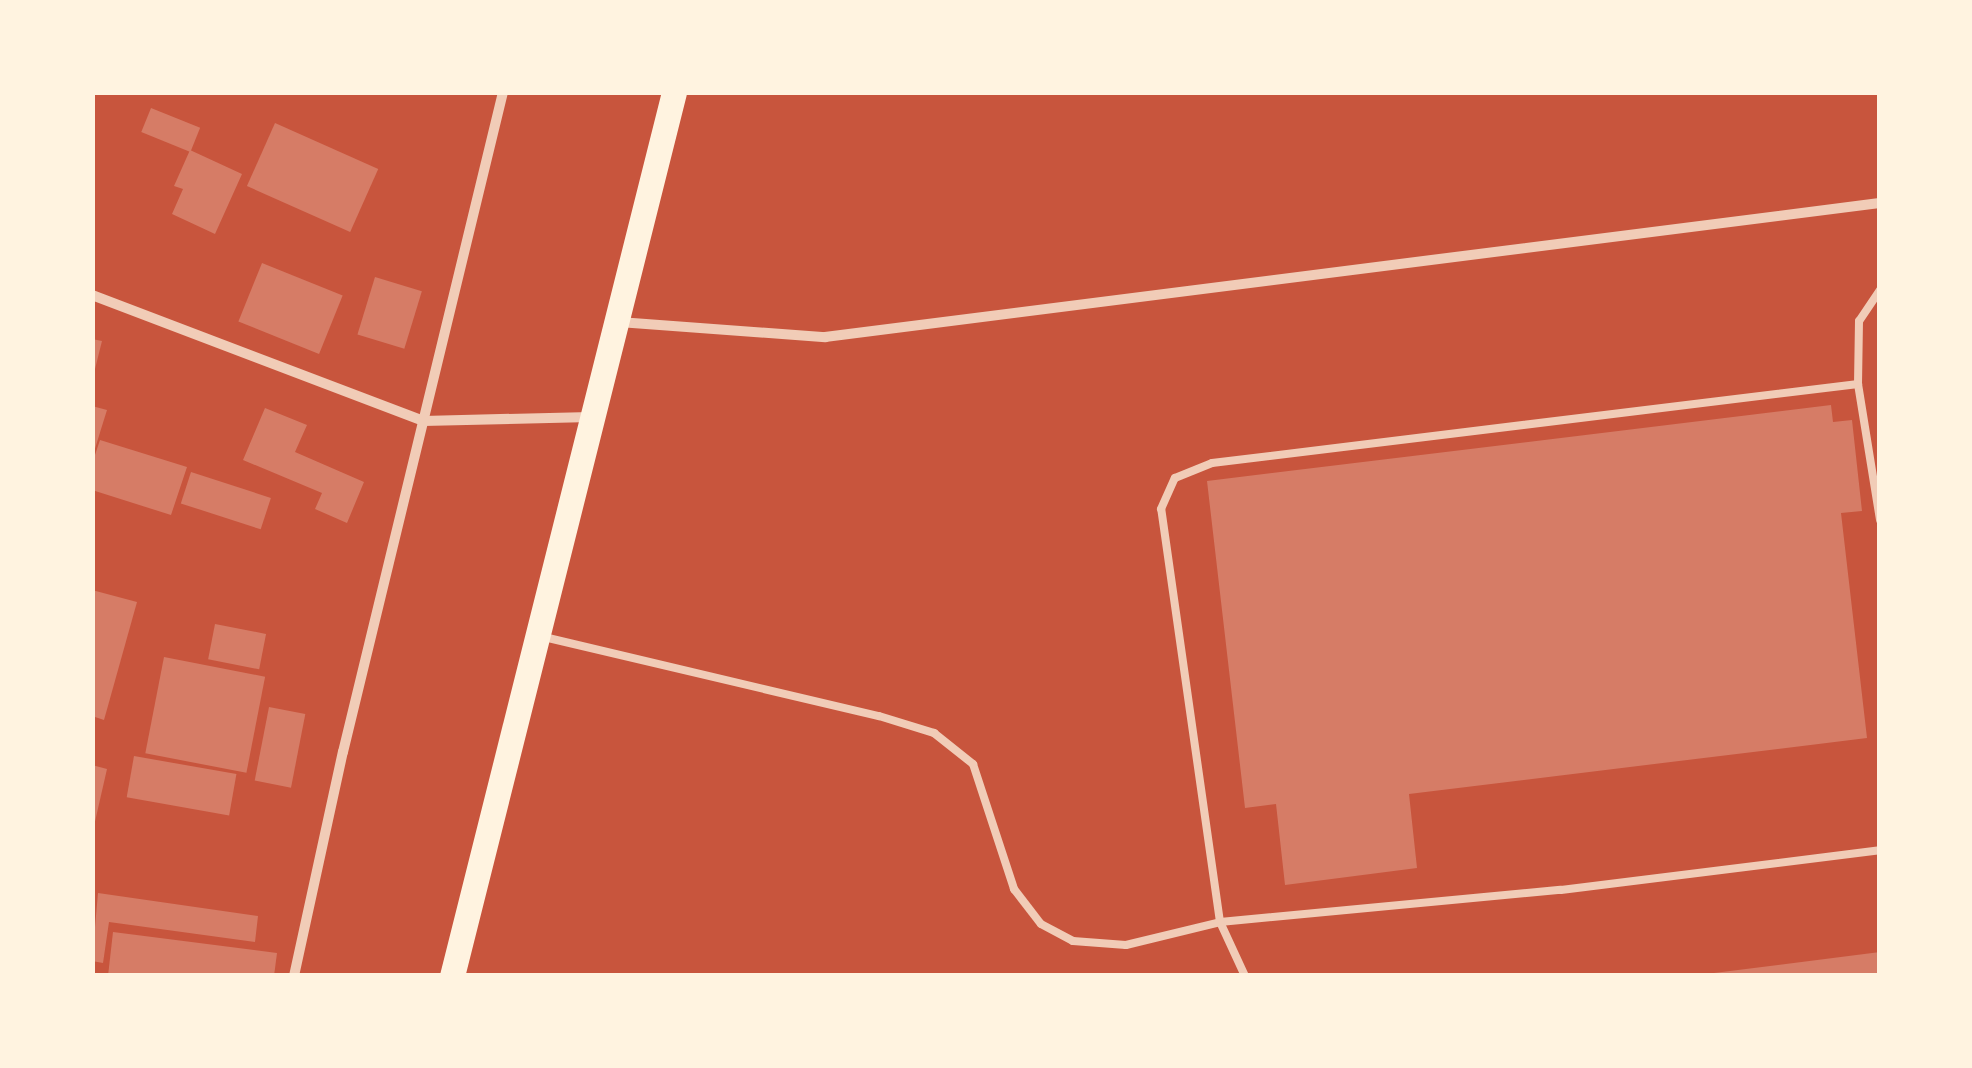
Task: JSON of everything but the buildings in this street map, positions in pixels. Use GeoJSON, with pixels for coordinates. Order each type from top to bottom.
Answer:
{"type":"FeatureCollection","features":[{"type":"Feature","properties":{"kind":"main road"},"geometry":{"type":"LineString","coordinates":[[452,976],[674,92]]}},
{"type":"Feature","properties":{"kind":"street"},"geometry":{"type":"LineString","coordinates":[[294,976],[503,92]]}},
{"type":"Feature","properties":{"kind":"street"},"geometry":{"type":"LineString","coordinates":[[614,322],[825,337],[1880,204]]}},
{"type":"Feature","properties":{"kind":"street"},"geometry":{"type":"LineString","coordinates":[[92,295],[423,421],[590,417]]}},
{"type":"Feature","properties":{"kind":"lane"},"geometry":{"type":"LineString","coordinates":[[1880,290],[1858,321],[1858,384],[1880,520]]}},
{"type":"Feature","properties":{"kind":"lane"},"geometry":{"type":"LineString","coordinates":[[1245,976],[1220,922],[1161,510],[1174,478],[1212,463],[1858,384]]}},
{"type":"Feature","properties":{"kind":"lane"},"geometry":{"type":"LineString","coordinates":[[535,634],[879,716],[934,734],[973,764],[1014,889],[1041,924],[1073,941],[1126,945],[1220,922],[1560,890],[1880,850]]}}]}
